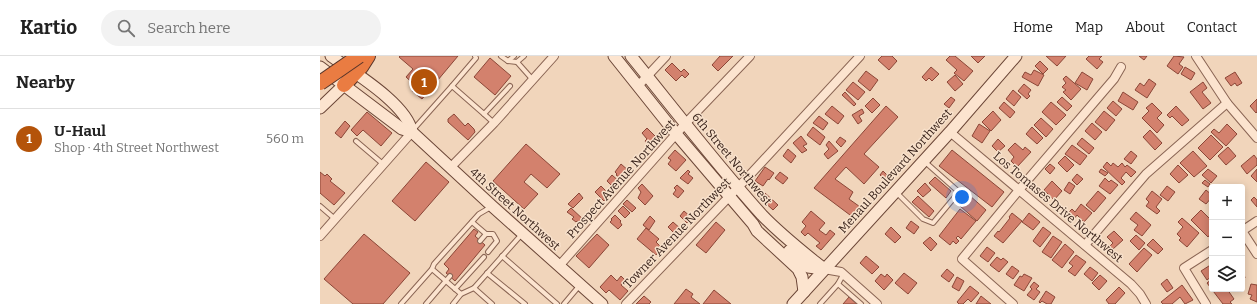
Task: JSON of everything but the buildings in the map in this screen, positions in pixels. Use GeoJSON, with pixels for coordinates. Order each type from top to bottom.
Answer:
{"type":"FeatureCollection","features":[{"type":"Feature","properties":{"kind":"highway"},"geometry":{"type":"LineString","coordinates":[[320,83],[359,56]]}},
{"type":"Feature","properties":{"kind":"highway"},"geometry":{"type":"LineString","coordinates":[[344,85],[368,56]]}},
{"type":"Feature","properties":{"kind":"main road","name":"4th Street Northwest"},"geometry":{"type":"LineString","coordinates":[[331,56],[364,78],[384,94],[405,117],[412,132]]}},
{"type":"Feature","properties":{"kind":"main road","name":"6th Street Northwest"},"geometry":{"type":"LineString","coordinates":[[614,56],[677,135],[753,224],[757,231],[798,269],[802,277],[804,292]]}},
{"type":"Feature","properties":{"kind":"main road","name":"6th Street Northwest"},"geometry":{"type":"LineString","coordinates":[[631,56],[685,124],[763,216],[824,269]]}},
{"type":"Feature","properties":{"kind":"main road","name":"Menaul Boulevard Northwest"},"geometry":{"type":"LineString","coordinates":[[793,304],[950,132],[1016,56]]}},
{"type":"Feature","properties":{"kind":"main road","name":"4th Street Northwest"},"geometry":{"type":"LineString","coordinates":[[320,67],[402,129],[412,132],[522,234],[602,304]]}},
{"type":"Feature","properties":{"kind":"main road"},"geometry":{"type":"LineString","coordinates":[[320,108],[344,85]]}},
{"type":"Feature","properties":{"kind":"main road","name":"6th Street Northwest"},"geometry":{"type":"LineString","coordinates":[[753,224],[771,236],[808,267],[824,269]]}},
{"type":"Feature","properties":{"kind":"street"},"geometry":{"type":"LineString","coordinates":[[450,168],[494,123],[554,56]]}},
{"type":"Feature","properties":{"kind":"street"},"geometry":{"type":"LineString","coordinates":[[638,86],[666,56]]}},
{"type":"Feature","properties":{"kind":"street","name":"Prospect Avenue Northwest"},"geometry":{"type":"LineString","coordinates":[[559,266],[677,135],[685,124],[750,56]]}},
{"type":"Feature","properties":{"kind":"street","name":"Towner Avenue Northwest"},"geometry":{"type":"LineString","coordinates":[[626,304],[860,56]]}},
{"type":"Feature","properties":{"kind":"street"},"geometry":{"type":"LineString","coordinates":[[1196,56],[1227,103],[1257,138]]}},
{"type":"Feature","properties":{"kind":"street"},"geometry":{"type":"LineString","coordinates":[[1013,304],[962,260],[1019,190],[1114,79],[1121,67]]}},
{"type":"Feature","properties":{"kind":"street"},"geometry":{"type":"LineString","coordinates":[[1085,245],[1146,174],[1227,103]]}},
{"type":"Feature","properties":{"kind":"street"},"geometry":{"type":"LineString","coordinates":[[322,231],[335,219],[412,132]]}},
{"type":"Feature","properties":{"kind":"street","name":"Los Tomases Drive Northwest"},"geometry":{"type":"LineString","coordinates":[[950,132],[1131,284],[1146,304]]}},
{"type":"Feature","properties":{"kind":"street"},"geometry":{"type":"LineString","coordinates":[[1245,229],[1257,221]]}},
{"type":"Feature","properties":{"kind":"street"},"geometry":{"type":"LineString","coordinates":[[1245,236],[1257,254]]}},
{"type":"Feature","properties":{"kind":"street"},"geometry":{"type":"LineString","coordinates":[[1206,304],[1184,268],[1209,252]]}},
{"type":"Feature","properties":{"kind":"street","name":"6th Street Northwest"},"geometry":{"type":"LineString","coordinates":[[824,269],[841,272],[877,304]]}},
{"type":"Feature","properties":{"kind":"lane"},"geometry":{"type":"LineString","coordinates":[[412,132],[476,58],[475,56]]}},
{"type":"Feature","properties":{"kind":"lane"},"geometry":{"type":"LineString","coordinates":[[503,56],[508,61],[517,62],[533,80]]}},
{"type":"Feature","properties":{"kind":"lane"},"geometry":{"type":"LineString","coordinates":[[508,61],[514,56]]}},
{"type":"Feature","properties":{"kind":"lane"},"geometry":{"type":"LineString","coordinates":[[517,62],[524,56]]}},
{"type":"Feature","properties":{"kind":"lane"},"geometry":{"type":"LineString","coordinates":[[452,86],[494,123]]}},
{"type":"Feature","properties":{"kind":"lane"},"geometry":{"type":"LineString","coordinates":[[484,114],[510,86]]}},
{"type":"Feature","properties":{"kind":"lane"},"geometry":{"type":"LineString","coordinates":[[356,141],[383,164]]}},
{"type":"Feature","properties":{"kind":"lane"},"geometry":{"type":"LineString","coordinates":[[895,191],[924,220],[933,223],[959,192],[924,160]]}},
{"type":"Feature","properties":{"kind":"lane"},"geometry":{"type":"LineString","coordinates":[[320,206],[335,219]]}},
{"type":"Feature","properties":{"kind":"lane"},"geometry":{"type":"LineString","coordinates":[[401,304],[432,269],[434,264],[479,214],[492,206]]}},
{"type":"Feature","properties":{"kind":"lane"},"geometry":{"type":"LineString","coordinates":[[472,222],[486,234],[493,234],[497,241],[488,252]]}},
{"type":"Feature","properties":{"kind":"lane"},"geometry":{"type":"LineString","coordinates":[[480,241],[486,234]]}},
{"type":"Feature","properties":{"kind":"lane"},"geometry":{"type":"LineString","coordinates":[[453,304],[461,294],[474,288],[522,234]]}},
{"type":"Feature","properties":{"kind":"lane"},"geometry":{"type":"LineString","coordinates":[[502,256],[557,304]]}},
{"type":"Feature","properties":{"kind":"lane"},"geometry":{"type":"LineString","coordinates":[[455,289],[484,257]]}},
{"type":"Feature","properties":{"kind":"lane"},"geometry":{"type":"LineString","coordinates":[[432,269],[461,294]]}},
{"type":"Feature","properties":{"kind":"lane"},"geometry":{"type":"LineString","coordinates":[[488,273],[525,304]]}},
{"type":"Feature","properties":{"kind":"lane"},"geometry":{"type":"LineString","coordinates":[[820,304],[838,284],[844,274]]}},
{"type":"Feature","properties":{"kind":"lane"},"geometry":{"type":"LineString","coordinates":[[426,304],[450,276]]}},
{"type":"Feature","properties":{"kind":"lane"},"geometry":{"type":"LineString","coordinates":[[838,284],[860,304]]}},
{"type":"Feature","properties":{"kind":"lane"},"geometry":{"type":"LineString","coordinates":[[564,304],[580,285]]}},
{"type":"Feature","properties":{"kind":"lane"},"geometry":{"type":"LineString","coordinates":[[474,288],[492,304]]}},
{"type":"Feature","properties":{"kind":"place","name":"U-Haul"},"geometry":{"type":"Point","coordinates":[424,82]}}]}
